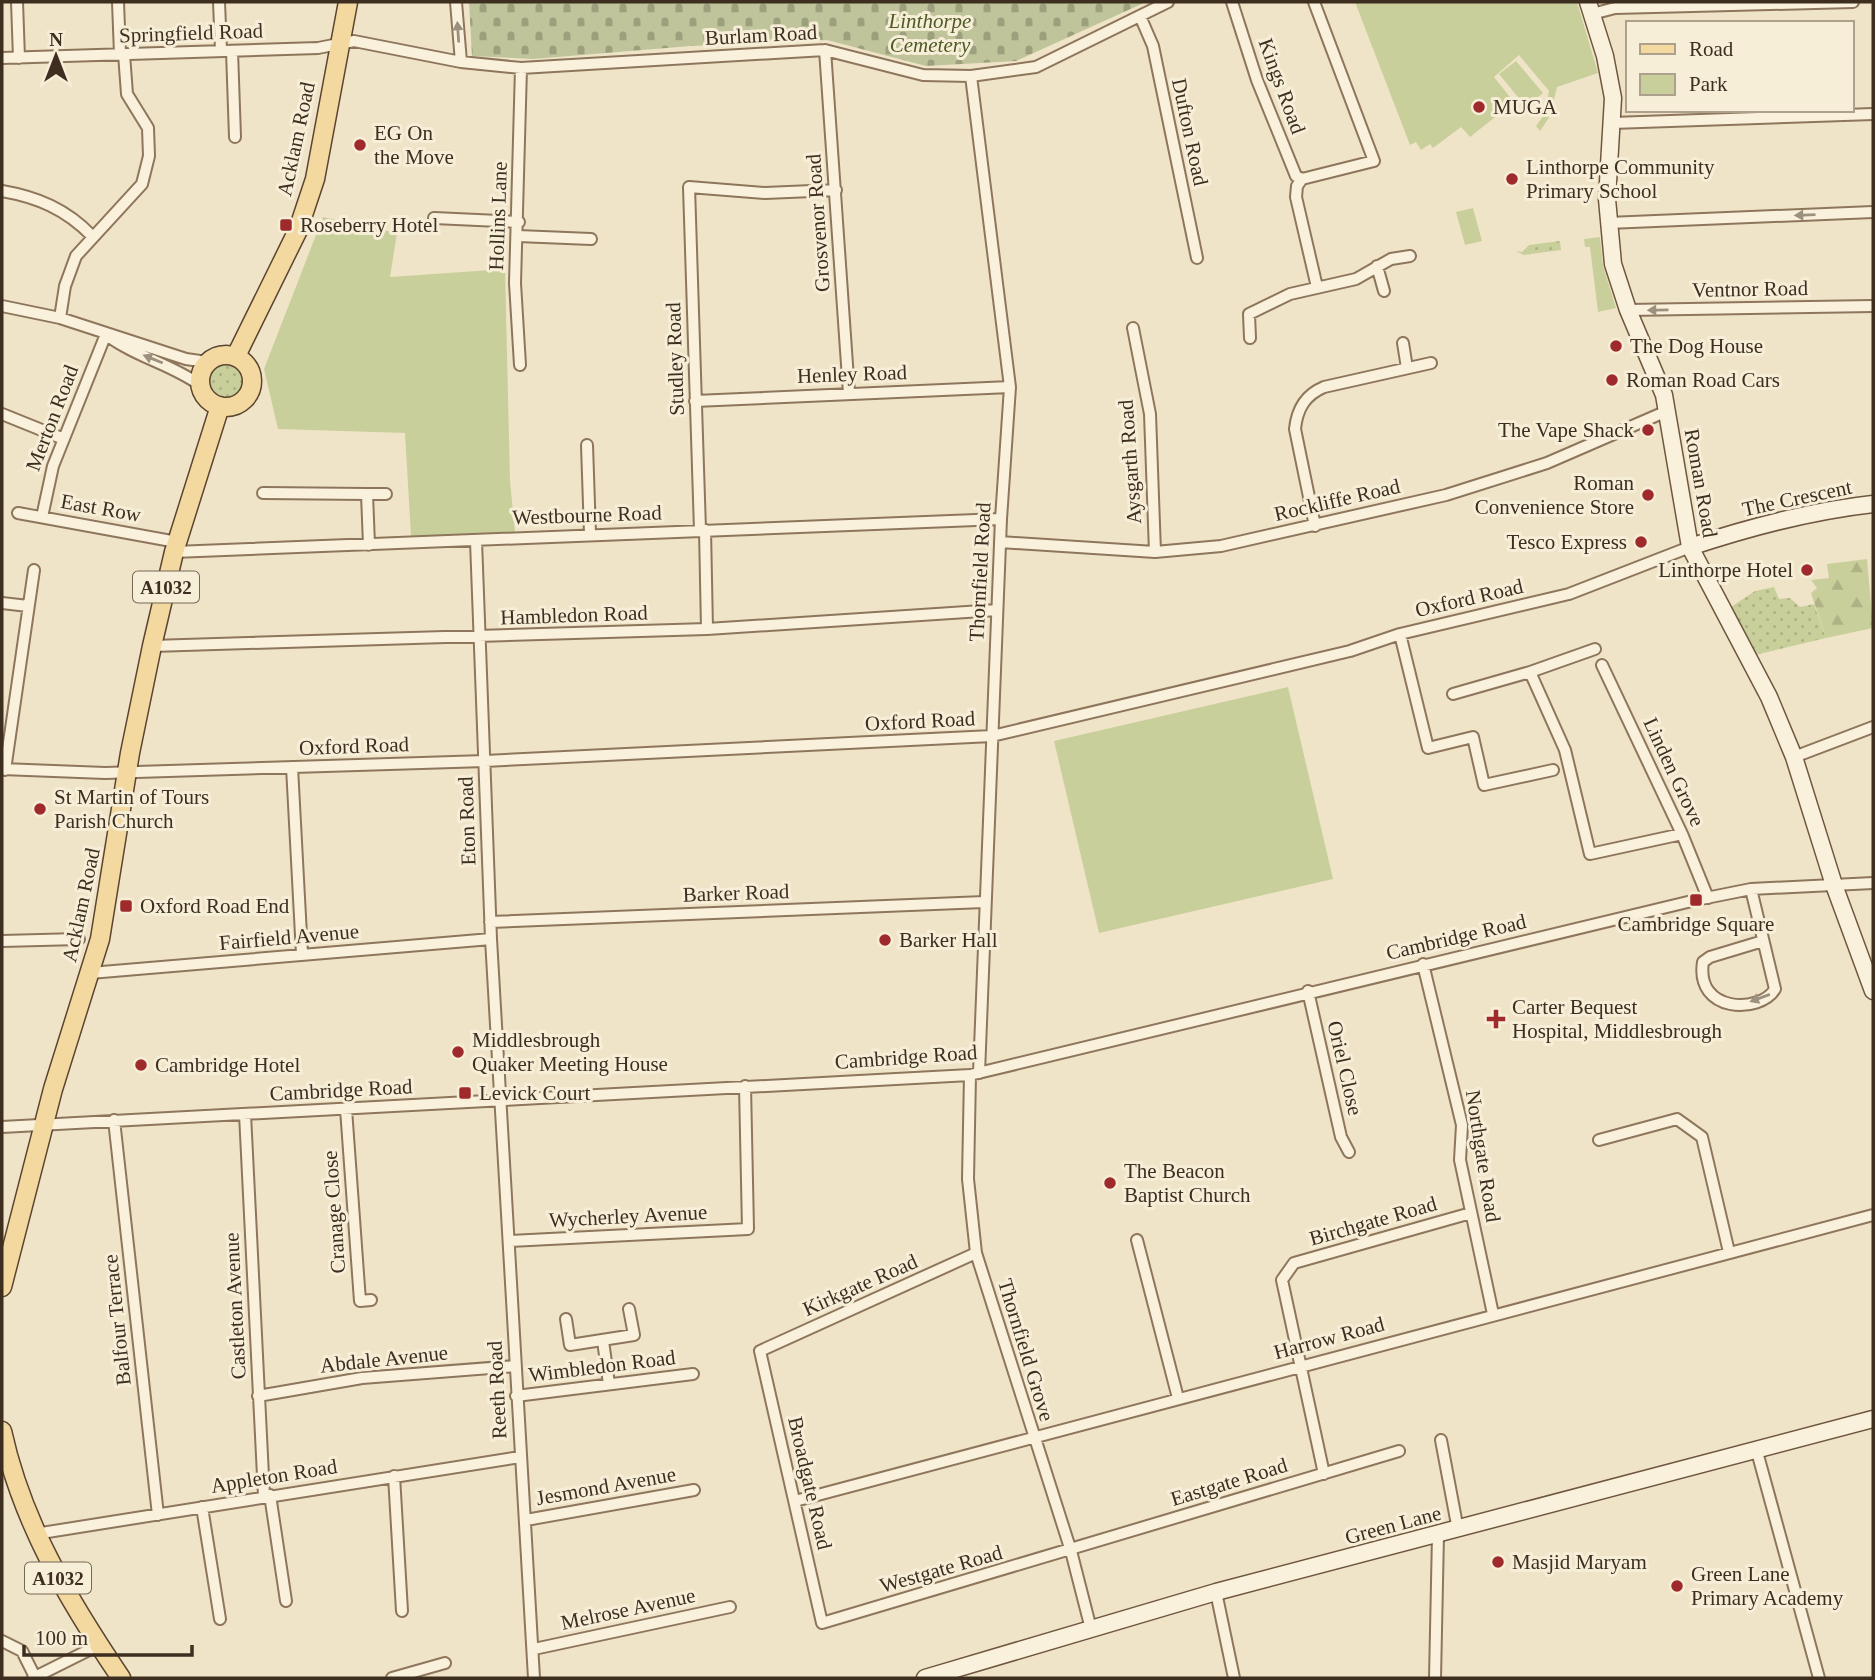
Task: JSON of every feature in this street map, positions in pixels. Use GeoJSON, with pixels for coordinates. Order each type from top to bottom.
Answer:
{"type":"FeatureCollection","features":[{"type":"Feature","properties":{"kind":"main road","name":"Acklam Road"},"geometry":{"type":"LineString","coordinates":[[236,356],[298,230],[315,179],[348,2]]}},
{"type":"Feature","properties":{"kind":"main road"},"geometry":{"type":"LineString","coordinates":[[221,355],[236,356],[250,367],[253,384],[245,400],[238,405],[220,406],[207,399],[200,385],[202,369],[207,362],[221,355]]}},
{"type":"Feature","properties":{"kind":"main road","name":"Acklam Road"},"geometry":{"type":"LineString","coordinates":[[2,1287],[45,1124],[90,973],[109,892],[127,772],[152,646],[176,547],[220,406]]}},
{"type":"Feature","properties":{"kind":"main road","name":"A1032"},"geometry":{"type":"LineString","coordinates":[[2,1436],[36,1534],[52,1569],[121,1678]]}},
{"type":"Feature","properties":{"kind":"street"},"geometry":{"type":"LineString","coordinates":[[17,2],[19,58]]}},
{"type":"Feature","properties":{"kind":"street"},"geometry":{"type":"LineString","coordinates":[[60,318],[65,286],[76,256],[92,236],[121,210],[144,177],[149,156],[148,128],[125,85],[118,2]]}},
{"type":"Feature","properties":{"kind":"street"},"geometry":{"type":"LineString","coordinates":[[219,2],[235,137]]}},
{"type":"Feature","properties":{"kind":"street"},"geometry":{"type":"LineString","coordinates":[[456,2],[461,62]]}},
{"type":"Feature","properties":{"kind":"street","name":"Burlam Road"},"geometry":{"type":"LineString","coordinates":[[339,44],[354,41],[461,62],[520,68],[825,50],[923,75],[971,76],[1036,67],[1168,2]]}},
{"type":"Feature","properties":{"kind":"street","name":"Kings Road"},"geometry":{"type":"LineString","coordinates":[[1232,2],[1278,134],[1296,176],[1302,179]]}},
{"type":"Feature","properties":{"kind":"street"},"geometry":{"type":"LineString","coordinates":[[1314,2],[1374,161],[1302,179],[1297,186],[1296,197],[1317,287]]}},
{"type":"Feature","properties":{"kind":"street"},"geometry":{"type":"LineString","coordinates":[[1590,8],[1664,4],[1853,2]]}},
{"type":"Feature","properties":{"kind":"street","name":"Roman Road"},"geometry":{"type":"LineString","coordinates":[[1590,8],[1605,56],[1613,98],[1608,223],[1613,264],[1628,310],[1664,395],[1690,547],[1765,688],[1794,757],[1833,885],[1873,991]]}},
{"type":"Feature","properties":{"kind":"street","name":"Dufton Road"},"geometry":{"type":"LineString","coordinates":[[1140,16],[1153,46],[1197,258]]}},
{"type":"Feature","properties":{"kind":"street","name":"Springfield Road"},"geometry":{"type":"LineString","coordinates":[[2,58],[226,51],[339,44]]}},
{"type":"Feature","properties":{"kind":"street","name":"Grosvenor Road"},"geometry":{"type":"LineString","coordinates":[[825,50],[849,393]]}},
{"type":"Feature","properties":{"kind":"street","name":"Hollins Lane"},"geometry":{"type":"LineString","coordinates":[[520,68],[516,285],[520,365]]}},
{"type":"Feature","properties":{"kind":"street","name":"Thornfield Road"},"geometry":{"type":"LineString","coordinates":[[971,76],[1010,387],[974,1074]]}},
{"type":"Feature","properties":{"kind":"street"},"geometry":{"type":"LineString","coordinates":[[1612,123],[1873,114]]}},
{"type":"Feature","properties":{"kind":"street","name":"Studley Road"},"geometry":{"type":"LineString","coordinates":[[707,629],[695,401],[690,187],[765,193],[836,190]]}},
{"type":"Feature","properties":{"kind":"street"},"geometry":{"type":"LineString","coordinates":[[2,191],[35,197],[79,222],[92,236]]}},
{"type":"Feature","properties":{"kind":"street"},"geometry":{"type":"LineString","coordinates":[[1608,223],[1873,212]]}},
{"type":"Feature","properties":{"kind":"street"},"geometry":{"type":"LineString","coordinates":[[434,218],[519,222]]}},
{"type":"Feature","properties":{"kind":"street"},"geometry":{"type":"LineString","coordinates":[[518,236],[591,239]]}},
{"type":"Feature","properties":{"kind":"street"},"geometry":{"type":"LineString","coordinates":[[1250,314],[1290,294],[1356,279],[1391,259],[1410,256]]}},
{"type":"Feature","properties":{"kind":"street"},"geometry":{"type":"LineString","coordinates":[[1377,267],[1384,292]]}},
{"type":"Feature","properties":{"kind":"street"},"geometry":{"type":"LineString","coordinates":[[2,306],[60,318],[106,334],[129,338],[186,359],[207,362]]}},
{"type":"Feature","properties":{"kind":"street"},"geometry":{"type":"LineString","coordinates":[[1239,306],[1250,314]]}},
{"type":"Feature","properties":{"kind":"street","name":"Ventnor Road"},"geometry":{"type":"LineString","coordinates":[[1628,310],[1873,306]]}},
{"type":"Feature","properties":{"kind":"street"},"geometry":{"type":"LineString","coordinates":[[1250,314],[1250,338]]}},
{"type":"Feature","properties":{"kind":"street","name":"Aysgarth Road"},"geometry":{"type":"LineString","coordinates":[[1133,328],[1150,414],[1155,552]]}},
{"type":"Feature","properties":{"kind":"street"},"geometry":{"type":"LineString","coordinates":[[106,334],[122,347],[180,370],[200,385]]}},
{"type":"Feature","properties":{"kind":"street","name":"Merton Road"},"geometry":{"type":"LineString","coordinates":[[42,517],[46,489],[106,334]]}},
{"type":"Feature","properties":{"kind":"street"},"geometry":{"type":"LineString","coordinates":[[1403,343],[1407,368]]}},
{"type":"Feature","properties":{"kind":"street"},"geometry":{"type":"LineString","coordinates":[[1315,526],[1295,429],[1296,415],[1304,401],[1311,393],[1324,387],[1431,363]]}},
{"type":"Feature","properties":{"kind":"street","name":"Henley Road"},"geometry":{"type":"LineString","coordinates":[[695,401],[1010,387]]}},
{"type":"Feature","properties":{"kind":"street","name":"Rockliffe Road"},"geometry":{"type":"LineString","coordinates":[[1000,542],[1155,552],[1221,545],[1446,495],[1547,463],[1667,411]]}},
{"type":"Feature","properties":{"kind":"street"},"geometry":{"type":"LineString","coordinates":[[2,414],[64,439]]}},
{"type":"Feature","properties":{"kind":"street"},"geometry":{"type":"LineString","coordinates":[[587,445],[590,534]]}},
{"type":"Feature","properties":{"kind":"street"},"geometry":{"type":"LineString","coordinates":[[263,493],[386,494]]}},
{"type":"Feature","properties":{"kind":"street"},"geometry":{"type":"LineString","coordinates":[[367,495],[369,545]]}},
{"type":"Feature","properties":{"kind":"street","name":"The Crescent"},"geometry":{"type":"LineString","coordinates":[[1690,547],[1745,529],[1827,509],[1873,504]]}},
{"type":"Feature","properties":{"kind":"street","name":"East Row"},"geometry":{"type":"LineString","coordinates":[[18,513],[176,547]]}},
{"type":"Feature","properties":{"kind":"street","name":"Westbourne Road"},"geometry":{"type":"LineString","coordinates":[[176,547],[369,545],[1001,519]]}},
{"type":"Feature","properties":{"kind":"street","name":"Eton Road"},"geometry":{"type":"LineString","coordinates":[[476,541],[490,922],[501,1100]]}},
{"type":"Feature","properties":{"kind":"street","name":"Oxford Road"},"geometry":{"type":"LineString","coordinates":[[3,769],[127,772],[485,761],[992,736],[1350,651],[1400,634],[1569,594],[1690,547]]}},
{"type":"Feature","properties":{"kind":"street"},"geometry":{"type":"LineString","coordinates":[[3,769],[34,570]]}},
{"type":"Feature","properties":{"kind":"street"},"geometry":{"type":"LineString","coordinates":[[2,603],[28,606]]}},
{"type":"Feature","properties":{"kind":"street","name":"Hambledon Road"},"geometry":{"type":"LineString","coordinates":[[152,646],[707,629],[998,610]]}},
{"type":"Feature","properties":{"kind":"street"},"geometry":{"type":"LineString","coordinates":[[1400,634],[1428,748],[1473,737],[1484,785],[1553,770]]}},
{"type":"Feature","properties":{"kind":"street"},"geometry":{"type":"LineString","coordinates":[[1453,694],[1530,672],[1595,649]]}},
{"type":"Feature","properties":{"kind":"street","name":"Linden Grove"},"geometry":{"type":"LineString","coordinates":[[1602,665],[1682,834],[1708,898]]}},
{"type":"Feature","properties":{"kind":"street"},"geometry":{"type":"LineString","coordinates":[[1530,672],[1565,750],[1590,855],[1682,834]]}},
{"type":"Feature","properties":{"kind":"street"},"geometry":{"type":"LineString","coordinates":[[1794,757],[1873,727]]}},
{"type":"Feature","properties":{"kind":"street"},"geometry":{"type":"LineString","coordinates":[[292,767],[302,954]]}},
{"type":"Feature","properties":{"kind":"street","name":"Cambridge Road"},"geometry":{"type":"LineString","coordinates":[[2,1127],[974,1074],[1308,991],[1708,898],[1751,889],[1873,883]]}},
{"type":"Feature","properties":{"kind":"street"},"geometry":{"type":"LineString","coordinates":[[1751,889],[1775,989],[1773,993],[1733,1005],[1720,1003],[1711,996],[1704,981],[1703,962],[1763,941]]}},
{"type":"Feature","properties":{"kind":"street","name":"Barker Road"},"geometry":{"type":"LineString","coordinates":[[490,922],[984,902]]}},
{"type":"Feature","properties":{"kind":"street"},"geometry":{"type":"LineString","coordinates":[[2,941],[74,940],[69,927]]}},
{"type":"Feature","properties":{"kind":"street","name":"Fairfield Avenue"},"geometry":{"type":"LineString","coordinates":[[90,973],[491,939]]}},
{"type":"Feature","properties":{"kind":"street","name":"Northgate Road"},"geometry":{"type":"LineString","coordinates":[[1423,964],[1462,1125],[1460,1160],[1493,1314]]}},
{"type":"Feature","properties":{"kind":"street","name":"Oriel Close"},"geometry":{"type":"LineString","coordinates":[[1308,991],[1341,1138],[1349,1153]]}},
{"type":"Feature","properties":{"kind":"street","name":"Thornfield Grove"},"geometry":{"type":"LineString","coordinates":[[974,1074],[968,1179],[976,1253],[1071,1550],[1091,1629]]}},
{"type":"Feature","properties":{"kind":"street","name":"Wycherley Avenue"},"geometry":{"type":"LineString","coordinates":[[510,1241],[748,1229],[745,1086]]}},
{"type":"Feature","properties":{"kind":"street","name":"Reeth Road"},"geometry":{"type":"LineString","coordinates":[[501,1100],[534,1678]]}},
{"type":"Feature","properties":{"kind":"street","name":"Cranage Close"},"geometry":{"type":"LineString","coordinates":[[346,1109],[360,1301],[371,1300]]}},
{"type":"Feature","properties":{"kind":"street","name":"Castleton Avenue"},"geometry":{"type":"LineString","coordinates":[[245,1114],[258,1396],[267,1496],[286,1601]]}},
{"type":"Feature","properties":{"kind":"street"},"geometry":{"type":"LineString","coordinates":[[1599,1140],[1677,1119],[1702,1138],[1729,1252]]}},
{"type":"Feature","properties":{"kind":"street","name":"Balfour Terrace"},"geometry":{"type":"LineString","coordinates":[[114,1120],[158,1515]]}},
{"type":"Feature","properties":{"kind":"street","name":"Birchgate Road"},"geometry":{"type":"LineString","coordinates":[[1324,1474],[1282,1280],[1294,1262],[1471,1213]]}},
{"type":"Feature","properties":{"kind":"street","name":"Harrow Road"},"geometry":{"type":"LineString","coordinates":[[795,1501],[1873,1214]]}},
{"type":"Feature","properties":{"kind":"street"},"geometry":{"type":"LineString","coordinates":[[1137,1240],[1178,1398]]}},
{"type":"Feature","properties":{"kind":"street","name":"Kirkgate Road"},"geometry":{"type":"LineString","coordinates":[[760,1351],[976,1253]]}},
{"type":"Feature","properties":{"kind":"street"},"geometry":{"type":"LineString","coordinates":[[566,1319],[570,1345],[603,1341],[634,1335],[629,1309]]}},
{"type":"Feature","properties":{"kind":"street"},"geometry":{"type":"LineString","coordinates":[[603,1341],[609,1384]]}},
{"type":"Feature","properties":{"kind":"street","name":"Broadgate Road"},"geometry":{"type":"LineString","coordinates":[[760,1351],[822,1623]]}},
{"type":"Feature","properties":{"kind":"street","name":"Abdale Avenue"},"geometry":{"type":"LineString","coordinates":[[258,1396],[362,1378],[515,1366]]}},
{"type":"Feature","properties":{"kind":"street","name":"Wimbledon Road"},"geometry":{"type":"LineString","coordinates":[[516,1396],[693,1374]]}},
{"type":"Feature","properties":{"kind":"street","name":"Green Lane"},"geometry":{"type":"LineString","coordinates":[[925,1678],[974,1672],[1091,1629],[1216,1592],[1873,1419]]}},
{"type":"Feature","properties":{"kind":"street"},"geometry":{"type":"LineString","coordinates":[[1441,1440],[1458,1530]]}},
{"type":"Feature","properties":{"kind":"street"},"geometry":{"type":"LineString","coordinates":[[1756,1448],[1818,1678]]}},
{"type":"Feature","properties":{"kind":"street","name":"Eastgate Road"},"geometry":{"type":"LineString","coordinates":[[1071,1550],[1399,1451]]}},
{"type":"Feature","properties":{"kind":"street","name":"Appleton Road"},"geometry":{"type":"LineString","coordinates":[[36,1534],[520,1457]]}},
{"type":"Feature","properties":{"kind":"street"},"geometry":{"type":"LineString","coordinates":[[394,1476],[402,1611]]}},
{"type":"Feature","properties":{"kind":"street","name":"Jesmond Avenue"},"geometry":{"type":"LineString","coordinates":[[526,1520],[694,1490]]}},
{"type":"Feature","properties":{"kind":"street"},"geometry":{"type":"LineString","coordinates":[[202,1507],[220,1619]]}},
{"type":"Feature","properties":{"kind":"street"},"geometry":{"type":"LineString","coordinates":[[1435,1678],[1438,1535]]}},
{"type":"Feature","properties":{"kind":"street","name":"Westgate Road"},"geometry":{"type":"LineString","coordinates":[[822,1623],[1071,1550]]}},
{"type":"Feature","properties":{"kind":"street"},"geometry":{"type":"LineString","coordinates":[[1216,1592],[1234,1678]]}},
{"type":"Feature","properties":{"kind":"street","name":"Melrose Avenue"},"geometry":{"type":"LineString","coordinates":[[534,1649],[730,1607]]}},
{"type":"Feature","properties":{"kind":"street"},"geometry":{"type":"LineString","coordinates":[[2,1641],[22,1651],[34,1678],[99,1645]]}},
{"type":"Feature","properties":{"kind":"street"},"geometry":{"type":"LineString","coordinates":[[392,1678],[445,1663]]}},
{"type":"Feature","properties":{"kind":"green space","name":"Linthorpe Cemetery"},"geometry":{"type":"Polygon","coordinates":[[[469,2],[1146,2],[1016,61],[926,66],[827,40],[691,46],[533,59],[472,56],[469,2]]]}},
{"type":"Feature","properties":{"kind":"green space"},"geometry":{"type":"Polygon","coordinates":[[[1355,2],[1577,2],[1598,73],[1557,87],[1550,116],[1540,131],[1536,126],[1544,115],[1549,91],[1519,55],[1494,77],[1514,102],[1470,137],[1461,127],[1433,148],[1430,144],[1421,150],[1416,142],[1410,145],[1355,2]]]}},
{"type":"Feature","properties":{"kind":"green space"},"geometry":{"type":"Polygon","coordinates":[[[1516,61],[1543,93],[1526,107],[1499,74],[1516,61]]]}},
{"type":"Feature","properties":{"kind":"green space"},"geometry":{"type":"Polygon","coordinates":[[[1473,208],[1482,241],[1465,245],[1456,212],[1473,208]]]}},
{"type":"Feature","properties":{"kind":"green space"},"geometry":{"type":"Polygon","coordinates":[[[323,217],[397,233],[390,277],[505,269],[510,481],[515,532],[411,536],[405,433],[278,429],[264,369],[323,217]]]}},
{"type":"Feature","properties":{"kind":"green space"},"geometry":{"type":"Polygon","coordinates":[[[1600,237],[1603,266],[1616,308],[1598,312],[1590,247],[1585,247],[1584,239],[1600,237]]]}},
{"type":"Feature","properties":{"kind":"green space"},"geometry":{"type":"Polygon","coordinates":[[[1560,241],[1561,250],[1524,255],[1515,251],[1522,252],[1529,245],[1560,241]]]}},
{"type":"Feature","properties":{"kind":"green space"},"geometry":{"type":"Polygon","coordinates":[[[227,363],[239,368],[244,380],[239,392],[227,397],[215,392],[210,380],[215,368],[227,363]]]}},
{"type":"Feature","properties":{"kind":"green space"},"geometry":{"type":"Polygon","coordinates":[[[1867,559],[1873,628],[1826,638],[1811,593],[1817,588],[1811,580],[1829,578],[1827,564],[1867,559]]]}},
{"type":"Feature","properties":{"kind":"green space"},"geometry":{"type":"Polygon","coordinates":[[[1774,587],[1779,599],[1790,598],[1800,607],[1814,604],[1826,638],[1755,655],[1728,609],[1755,591],[1774,587]]]}},
{"type":"Feature","properties":{"kind":"green space"},"geometry":{"type":"Polygon","coordinates":[[[1288,687],[1333,879],[1099,933],[1054,741],[1288,687]]]}},
{"type":"Feature","properties":{"kind":"place","name":"MUGA"},"geometry":{"type":"Point","coordinates":[1479,107]}},
{"type":"Feature","properties":{"kind":"place","name":"EG On the Move"},"geometry":{"type":"Point","coordinates":[360,145]}},
{"type":"Feature","properties":{"kind":"place","name":"Linthorpe Community Primary School"},"geometry":{"type":"Point","coordinates":[1512,179]}},
{"type":"Feature","properties":{"kind":"place","name":"Roseberry Hotel"},"geometry":{"type":"Point","coordinates":[286,225]}},
{"type":"Feature","properties":{"kind":"place","name":"The Dog House"},"geometry":{"type":"Point","coordinates":[1616,346]}},
{"type":"Feature","properties":{"kind":"place","name":"Roman Road Cars"},"geometry":{"type":"Point","coordinates":[1612,380]}},
{"type":"Feature","properties":{"kind":"place","name":"The Vape Shack"},"geometry":{"type":"Point","coordinates":[1648,430]}},
{"type":"Feature","properties":{"kind":"place","name":"Roman Convenience Store"},"geometry":{"type":"Point","coordinates":[1648,495]}},
{"type":"Feature","properties":{"kind":"place","name":"Tesco Express"},"geometry":{"type":"Point","coordinates":[1641,542]}},
{"type":"Feature","properties":{"kind":"place","name":"Linthorpe Hotel"},"geometry":{"type":"Point","coordinates":[1807,570]}},
{"type":"Feature","properties":{"kind":"place","name":"St Martin of Tours Parish Church"},"geometry":{"type":"Point","coordinates":[40,809]}},
{"type":"Feature","properties":{"kind":"place","name":"Cambridge Square"},"geometry":{"type":"Point","coordinates":[1696,900]}},
{"type":"Feature","properties":{"kind":"place","name":"Oxford Road End"},"geometry":{"type":"Point","coordinates":[126,906]}},
{"type":"Feature","properties":{"kind":"place","name":"Barker Hall"},"geometry":{"type":"Point","coordinates":[885,940]}},
{"type":"Feature","properties":{"kind":"place","name":"Carter Bequest Hospital, Middlesbrough"},"geometry":{"type":"Point","coordinates":[1496,1019]}},
{"type":"Feature","properties":{"kind":"place","name":"Middlesbrough Quaker Meeting House"},"geometry":{"type":"Point","coordinates":[458,1052]}},
{"type":"Feature","properties":{"kind":"place","name":"Cambridge Hotel"},"geometry":{"type":"Point","coordinates":[141,1065]}},
{"type":"Feature","properties":{"kind":"place","name":"Levick Court"},"geometry":{"type":"Point","coordinates":[465,1093]}},
{"type":"Feature","properties":{"kind":"place","name":"The Beacon Baptist Church"},"geometry":{"type":"Point","coordinates":[1110,1183]}},
{"type":"Feature","properties":{"kind":"place","name":"Masjid Maryam"},"geometry":{"type":"Point","coordinates":[1498,1562]}},
{"type":"Feature","properties":{"kind":"place","name":"Green Lane Primary Academy"},"geometry":{"type":"Point","coordinates":[1677,1586]}}]}
